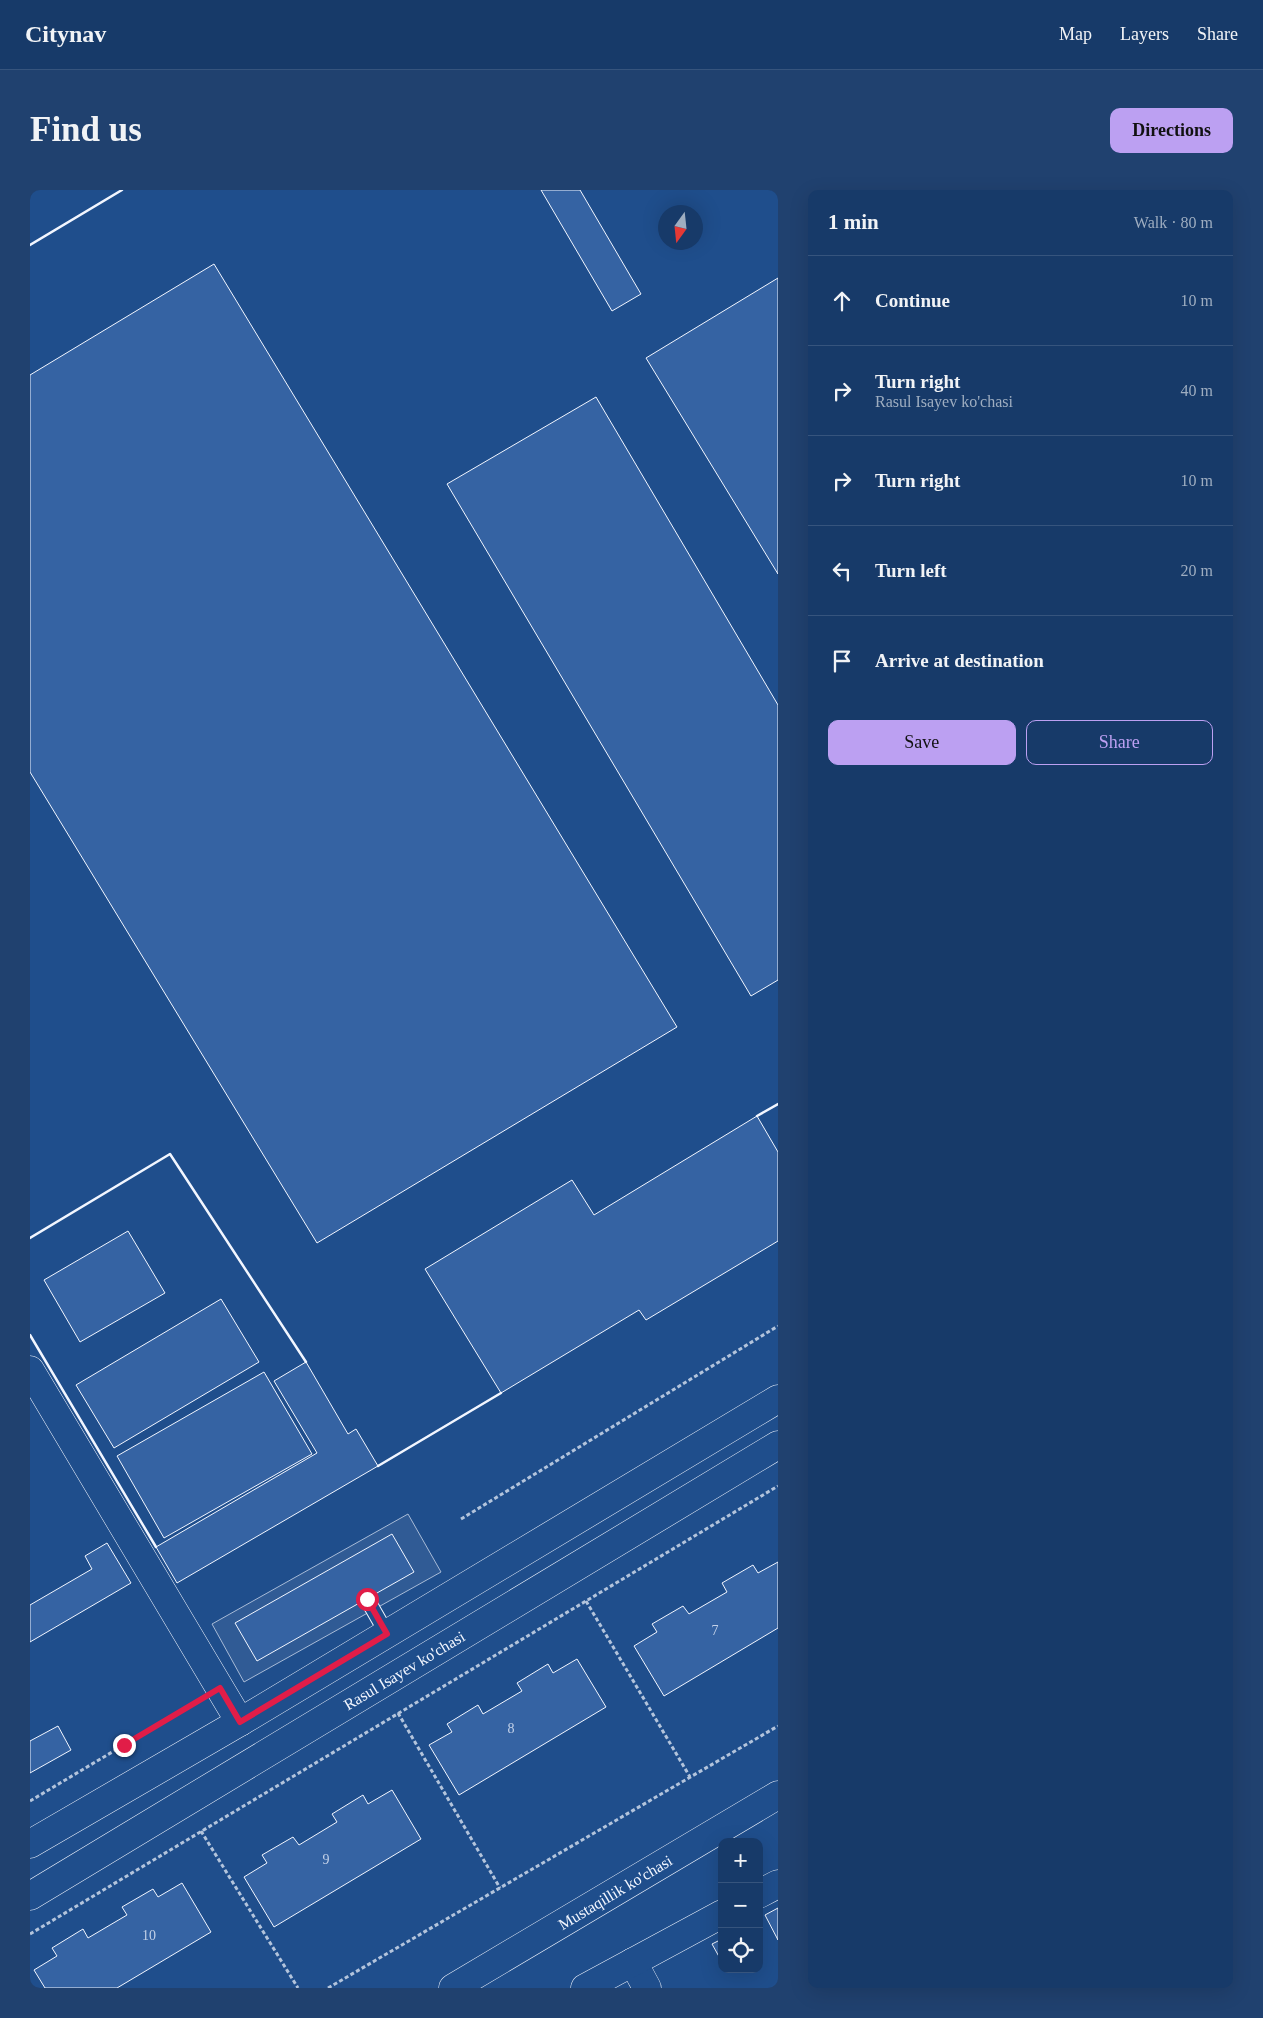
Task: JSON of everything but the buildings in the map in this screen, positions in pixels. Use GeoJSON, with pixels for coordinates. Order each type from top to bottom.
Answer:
{"type":"FeatureCollection","features":[{"type":"Feature","properties":{"kind":"main road"},"geometry":{"type":"LineString","coordinates":[[30,1370],[240,1722]]}},
{"type":"Feature","properties":{"kind":"main road"},"geometry":{"type":"LineString","coordinates":[[30,1844],[240,1722],[778,1399]]}},
{"type":"Feature","properties":{"kind":"main road","name":"Rasul Isayev ko'chasi"},"geometry":{"type":"LineString","coordinates":[[30,1896],[778,1445]]}},
{"type":"Feature","properties":{"kind":"main road","name":"Mustaqillik ko'chasi"},"geometry":{"type":"LineString","coordinates":[[453,1988],[778,1795]]}},
{"type":"Feature","properties":{"kind":"main road"},"geometry":{"type":"LineString","coordinates":[[763,1892],[778,1884]]}},
{"type":"Feature","properties":{"kind":"main road"},"geometry":{"type":"LineString","coordinates":[[585,1988],[718,1916]]}},
{"type":"Feature","properties":{"kind":"main road"},"geometry":{"type":"LineString","coordinates":[[633,1962],[646,1988]]}},
{"type":"Feature","properties":{"kind":"lane"},"geometry":{"type":"LineString","coordinates":[[367,1599],[387,1634]]}},
{"type":"Feature","properties":{"kind":"path"},"geometry":{"type":"LineString","coordinates":[[461,1519],[778,1326]]}},
{"type":"Feature","properties":{"kind":"path"},"geometry":{"type":"LineString","coordinates":[[30,1934],[778,1486]]}},
{"type":"Feature","properties":{"kind":"path"},"geometry":{"type":"LineString","coordinates":[[586,1601],[690,1777]]}},
{"type":"Feature","properties":{"kind":"path"},"geometry":{"type":"LineString","coordinates":[[30,1801],[220,1688]]}},
{"type":"Feature","properties":{"kind":"path"},"geometry":{"type":"LineString","coordinates":[[398,1713],[500,1888]]}},
{"type":"Feature","properties":{"kind":"path"},"geometry":{"type":"LineString","coordinates":[[328,1988],[778,1726]]}},
{"type":"Feature","properties":{"kind":"path"},"geometry":{"type":"LineString","coordinates":[[201,1831],[298,1988]]}},
{"type":"Feature","properties":{"kind":"shaded area"},"geometry":{"type":"Polygon","coordinates":[[[408,1514],[441,1572],[244,1682],[212,1624],[408,1514]]]}},
{"type":"Feature","properties":{"kind":"wall"},"geometry":{"type":"LineString","coordinates":[[30,245],[122,190]]}},
{"type":"Feature","properties":{"kind":"wall"},"geometry":{"type":"LineString","coordinates":[[757,1116],[778,1104]]}},
{"type":"Feature","properties":{"kind":"wall"},"geometry":{"type":"LineString","coordinates":[[30,1238],[170,1154],[306,1362]]}},
{"type":"Feature","properties":{"kind":"wall"},"geometry":{"type":"LineString","coordinates":[[30,1335],[156,1547]]}},
{"type":"Feature","properties":{"kind":"wall"},"geometry":{"type":"LineString","coordinates":[[378,1466],[501,1393]]}},
{"type":"Feature","properties":{"kind":"route"},"geometry":{"type":"LineString","coordinates":[[124,1745],[220,1688],[240,1722],[387,1634],[367,1599]]}}]}
